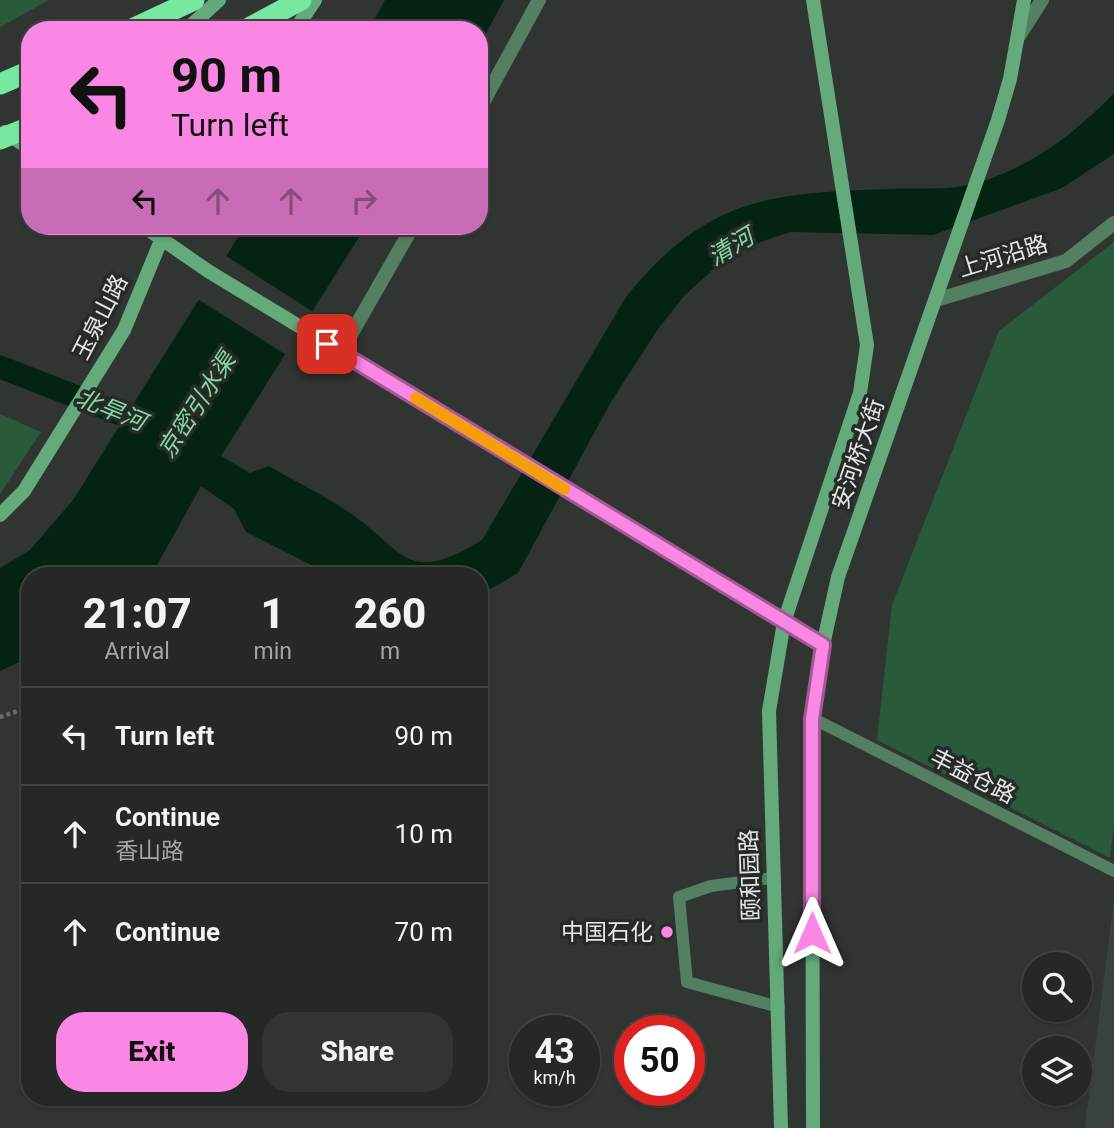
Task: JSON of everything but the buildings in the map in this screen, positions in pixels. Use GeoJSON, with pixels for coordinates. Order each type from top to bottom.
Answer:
{"type":"FeatureCollection","features":[{"type":"Feature","properties":{"kind":"highway"},"geometry":{"type":"LineString","coordinates":[[149,21],[194,0]]}},
{"type":"Feature","properties":{"kind":"highway"},"geometry":{"type":"LineString","coordinates":[[262,21],[301,0]]}},
{"type":"Feature","properties":{"kind":"highway"},"geometry":{"type":"LineString","coordinates":[[0,84],[21,75]]}},
{"type":"Feature","properties":{"kind":"highway"},"geometry":{"type":"LineString","coordinates":[[0,139],[21,131]]}},
{"type":"Feature","properties":{"kind":"main road"},"geometry":{"type":"LineString","coordinates":[[196,21],[219,0]]}},
{"type":"Feature","properties":{"kind":"main road"},"geometry":{"type":"LineString","coordinates":[[301,21],[315,0]]}},
{"type":"Feature","properties":{"kind":"main road","name":"安河桥大街"},"geometry":{"type":"LineString","coordinates":[[784,622],[860,393],[867,345],[813,0]]}},
{"type":"Feature","properties":{"kind":"main road"},"geometry":{"type":"LineString","coordinates":[[1019,36],[1024,0]]}},
{"type":"Feature","properties":{"kind":"main road","name":"安河桥大街"},"geometry":{"type":"LineString","coordinates":[[823,645],[838,578],[998,120],[1019,36]]}},
{"type":"Feature","properties":{"kind":"main road"},"geometry":{"type":"LineString","coordinates":[[0,129],[21,143]]}},
{"type":"Feature","properties":{"kind":"main road","name":"玉泉山路"},"geometry":{"type":"LineString","coordinates":[[0,515],[24,491],[124,330],[163,235]]}},
{"type":"Feature","properties":{"kind":"main road"},"geometry":{"type":"LineString","coordinates":[[167,235],[208,271],[823,645],[812,719],[813,1128]]}},
{"type":"Feature","properties":{"kind":"main road","name":"颐和园路"},"geometry":{"type":"LineString","coordinates":[[781,1128],[769,711],[784,622]]}},
{"type":"Feature","properties":{"kind":"street"},"geometry":{"type":"LineString","coordinates":[[488,93],[539,0]]}},
{"type":"Feature","properties":{"kind":"street"},"geometry":{"type":"LineString","coordinates":[[1019,36],[1042,0]]}},
{"type":"Feature","properties":{"kind":"street","name":"上河沿路"},"geometry":{"type":"LineString","coordinates":[[936,300],[1066,261],[1114,223]]}},
{"type":"Feature","properties":{"kind":"street"},"geometry":{"type":"LineString","coordinates":[[341,352],[408,235]]}},
{"type":"Feature","properties":{"kind":"lane","name":"丰益仓路"},"geometry":{"type":"LineString","coordinates":[[812,719],[1114,871]]}},
{"type":"Feature","properties":{"kind":"lane"},"geometry":{"type":"LineString","coordinates":[[772,878],[711,886],[679,897],[687,982],[779,1007]]}},
{"type":"Feature","properties":{"kind":"path"},"geometry":{"type":"LineString","coordinates":[[0,717],[21,710]]}},
{"type":"Feature","properties":{"kind":"shaded area"},"geometry":{"type":"Polygon","coordinates":[[[0,0],[49,0],[0,27],[0,0]]]}},
{"type":"Feature","properties":{"kind":"shaded area"},"geometry":{"type":"Polygon","coordinates":[[[1114,242],[1114,824],[1110,858],[877,740],[892,605],[999,331],[1114,242]]]}},
{"type":"Feature","properties":{"kind":"shaded area"},"geometry":{"type":"Polygon","coordinates":[[[0,414],[41,432],[0,494],[0,414]]]}},
{"type":"Feature","properties":{"kind":"shaded area"},"geometry":{"type":"Polygon","coordinates":[[[1114,899],[1114,1128],[1085,1128],[1088,1106],[1092,1106],[1092,1073],[1114,899]]]}},
{"type":"Feature","properties":{"kind":"water"},"geometry":{"type":"Polygon","coordinates":[[[385,0],[504,0],[488,29],[488,21],[374,21],[385,0]]]}},
{"type":"Feature","properties":{"kind":"water"},"geometry":{"type":"Polygon","coordinates":[[[1114,93],[1114,154],[1062,188],[933,235],[790,232],[752,245],[718,265],[684,296],[658,329],[611,402],[518,573],[488,590],[488,567],[315,567],[246,532],[234,509],[201,486],[156,567],[21,567],[21,661],[0,671],[0,568],[30,550],[73,500],[239,235],[360,235],[221,456],[250,473],[269,466],[344,509],[406,557],[419,562],[436,561],[482,540],[626,297],[655,264],[712,220],[742,207],[773,199],[846,191],[948,188],[983,181],[1020,166],[1086,121],[1114,93]]]}},
{"type":"Feature","properties":{"kind":"pier"},"geometry":{"type":"Polygon","coordinates":[[[223,254],[315,313],[288,356],[196,298],[223,254]]]}},
{"type":"Feature","properties":{"kind":"waterway","name":"北旱河"},"geometry":{"type":"LineString","coordinates":[[0,367],[154,427]]}},
{"type":"Feature","properties":{"kind":"slow traffic"},"geometry":{"type":"LineString","coordinates":[[416,398],[564,489]]}},
{"type":"Feature","properties":{"kind":"place","name":"中国石化"},"geometry":{"type":"Point","coordinates":[667,932]}},
{"type":"Feature","properties":{"kind":"route"},"geometry":{"type":"LineString","coordinates":[[327,344],[823,645],[812,719],[812,933]]}},
{"type":"Feature","properties":{"kind":"water label","name":"清河"},"geometry":{"type":"Point","coordinates":[731,247]}},
{"type":"Feature","properties":{"kind":"water label","name":"京密引水渠"},"geometry":{"type":"Point","coordinates":[197,405]}}]}
